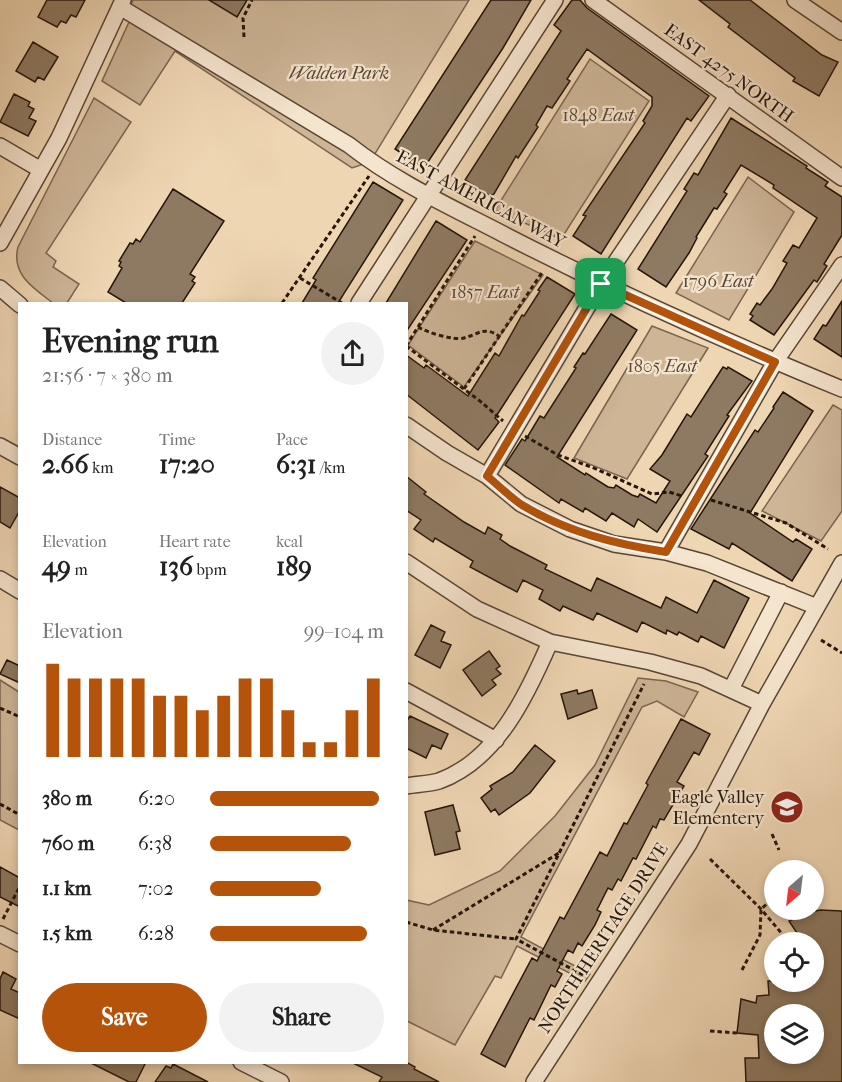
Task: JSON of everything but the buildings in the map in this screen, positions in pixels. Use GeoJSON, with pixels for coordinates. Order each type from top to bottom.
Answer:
{"type":"FeatureCollection","features":[{"type":"Feature","properties":{"kind":"street"},"geometry":{"type":"LineString","coordinates":[[360,302],[555,0]]}},
{"type":"Feature","properties":{"kind":"street","name":"EAST 4275 NORTH"},"geometry":{"type":"LineString","coordinates":[[593,0],[842,178]]}},
{"type":"Feature","properties":{"kind":"street"},"geometry":{"type":"LineString","coordinates":[[795,0],[842,32]]}},
{"type":"Feature","properties":{"kind":"street"},"geometry":{"type":"LineString","coordinates":[[0,243],[87,81],[122,4]]}},
{"type":"Feature","properties":{"kind":"street","name":"EAST AMERICAN WAY"},"geometry":{"type":"LineString","coordinates":[[122,4],[349,146],[370,162],[430,196],[601,284],[775,362],[842,389]]}},
{"type":"Feature","properties":{"kind":"street"},"geometry":{"type":"LineString","coordinates":[[487,476],[601,284],[728,95]]}},
{"type":"Feature","properties":{"kind":"street"},"geometry":{"type":"LineString","coordinates":[[0,146],[41,170]]}},
{"type":"Feature","properties":{"kind":"street"},"geometry":{"type":"LineString","coordinates":[[666,552],[775,362],[842,265]]}},
{"type":"Feature","properties":{"kind":"street"},"geometry":{"type":"LineString","coordinates":[[0,273],[0,286],[18,302]]}},
{"type":"Feature","properties":{"kind":"street"},"geometry":{"type":"LineString","coordinates":[[408,426],[447,453],[487,476],[521,504],[570,529],[614,544],[666,552],[707,563],[817,607]]}},
{"type":"Feature","properties":{"kind":"street"},"geometry":{"type":"LineString","coordinates":[[0,446],[18,455]]}},
{"type":"Feature","properties":{"kind":"street"},"geometry":{"type":"LineString","coordinates":[[408,563],[477,609],[550,642],[650,662],[701,676],[762,704]]}},
{"type":"Feature","properties":{"kind":"street","name":"NORTH HERITAGE DRIVE"},"geometry":{"type":"LineString","coordinates":[[534,1082],[689,844],[762,704],[817,607],[836,585],[842,563]]}},
{"type":"Feature","properties":{"kind":"street"},"geometry":{"type":"LineString","coordinates":[[731,689],[781,592]]}},
{"type":"Feature","properties":{"kind":"street"},"geometry":{"type":"LineString","coordinates":[[408,786],[438,781],[470,764],[496,740],[527,693],[550,642]]}},
{"type":"Feature","properties":{"kind":"street"},"geometry":{"type":"LineString","coordinates":[[408,692],[496,740]]}},
{"type":"Feature","properties":{"kind":"street"},"geometry":{"type":"LineString","coordinates":[[1,926],[18,942]]}},
{"type":"Feature","properties":{"kind":"street"},"geometry":{"type":"LineString","coordinates":[[245,1064],[281,1082]]}},
{"type":"Feature","properties":{"kind":"path"},"geometry":{"type":"LineString","coordinates":[[244,37],[243,18],[252,0]]}},
{"type":"Feature","properties":{"kind":"path"},"geometry":{"type":"LineString","coordinates":[[283,302],[369,176]]}},
{"type":"Feature","properties":{"kind":"path"},"geometry":{"type":"LineString","coordinates":[[408,343],[477,233]]}},
{"type":"Feature","properties":{"kind":"path"},"geometry":{"type":"LineString","coordinates":[[464,389],[545,268]]}},
{"type":"Feature","properties":{"kind":"path"},"geometry":{"type":"LineString","coordinates":[[300,278],[340,302]]}},
{"type":"Feature","properties":{"kind":"path"},"geometry":{"type":"LineString","coordinates":[[418,327],[426,332],[455,339],[463,339],[482,330],[492,331],[499,336]]}},
{"type":"Feature","properties":{"kind":"path"},"geometry":{"type":"LineString","coordinates":[[408,347],[503,421]]}},
{"type":"Feature","properties":{"kind":"path"},"geometry":{"type":"LineString","coordinates":[[521,435],[558,456],[594,468],[652,494],[669,492],[686,498]]}},
{"type":"Feature","properties":{"kind":"path"},"geometry":{"type":"LineString","coordinates":[[705,498],[786,523],[828,549]]}},
{"type":"Feature","properties":{"kind":"path"},"geometry":{"type":"LineString","coordinates":[[821,640],[842,653]]}},
{"type":"Feature","properties":{"kind":"path"},"geometry":{"type":"LineString","coordinates":[[516,939],[644,684]]}},
{"type":"Feature","properties":{"kind":"path"},"geometry":{"type":"LineString","coordinates":[[0,708],[18,716]]}},
{"type":"Feature","properties":{"kind":"path"},"geometry":{"type":"LineString","coordinates":[[0,804],[18,814]]}},
{"type":"Feature","properties":{"kind":"path"},"geometry":{"type":"LineString","coordinates":[[772,834],[779,850]]}},
{"type":"Feature","properties":{"kind":"path"},"geometry":{"type":"LineString","coordinates":[[433,930],[560,853]]}},
{"type":"Feature","properties":{"kind":"path"},"geometry":{"type":"LineString","coordinates":[[710,859],[761,909],[781,932]]}},
{"type":"Feature","properties":{"kind":"path"},"geometry":{"type":"LineString","coordinates":[[1,926],[18,890]]}},
{"type":"Feature","properties":{"kind":"path"},"geometry":{"type":"LineString","coordinates":[[742,970],[760,935],[761,909],[764,906]]}},
{"type":"Feature","properties":{"kind":"path"},"geometry":{"type":"LineString","coordinates":[[408,923],[433,930],[516,939],[583,975]]}},
{"type":"Feature","properties":{"kind":"path"},"geometry":{"type":"LineString","coordinates":[[710,1031],[737,1033]]}},
{"type":"Feature","properties":{"kind":"green space","name":"Walden Park"},"geometry":{"type":"Polygon","coordinates":[[[133,0],[469,0],[370,162],[352,168],[175,51],[140,105],[102,81],[129,22],[125,18],[133,0]]]}},
{"type":"Feature","properties":{"kind":"green space","name":"1848 East"},"geometry":{"type":"Polygon","coordinates":[[[590,59],[649,101],[561,239],[495,210],[590,59]]]}},
{"type":"Feature","properties":{"kind":"green space"},"geometry":{"type":"Polygon","coordinates":[[[94,98],[131,122],[46,253],[56,261],[53,267],[79,284],[68,302],[52,302],[25,280],[18,265],[18,247],[94,98]]]}},
{"type":"Feature","properties":{"kind":"green space","name":"1796 East"},"geometry":{"type":"Polygon","coordinates":[[[748,177],[794,212],[729,320],[676,293],[748,177]]]}},
{"type":"Feature","properties":{"kind":"green space","name":"1857 East"},"geometry":{"type":"Polygon","coordinates":[[[475,241],[543,275],[464,387],[408,345],[475,241]]]}},
{"type":"Feature","properties":{"kind":"green space","name":"1805 East"},"geometry":{"type":"Polygon","coordinates":[[[652,326],[708,348],[627,479],[574,458],[652,326]]]}},
{"type":"Feature","properties":{"kind":"green space"},"geometry":{"type":"Polygon","coordinates":[[[833,405],[842,410],[842,511],[821,541],[762,511],[833,405]]]}},
{"type":"Feature","properties":{"kind":"green space"},"geometry":{"type":"Polygon","coordinates":[[[638,678],[666,681],[698,692],[684,717],[657,701],[642,707],[521,937],[590,974],[585,981],[517,946],[501,978],[495,976],[455,1045],[408,1022],[408,900],[429,905],[500,871],[555,816],[595,765],[638,678]]]}},
{"type":"Feature","properties":{"kind":"green space"},"geometry":{"type":"Polygon","coordinates":[[[0,680],[18,691],[18,829],[0,820],[0,680]]]}},
{"type":"Feature","properties":{"kind":"place","name":"Eagle Valley Elementery"},"geometry":{"type":"Point","coordinates":[787,807]}},
{"type":"Feature","properties":{"kind":"route"},"geometry":{"type":"LineString","coordinates":[[601,284],[775,362],[666,552],[614,544],[570,529],[521,504],[487,476],[601,284]]}}]}
